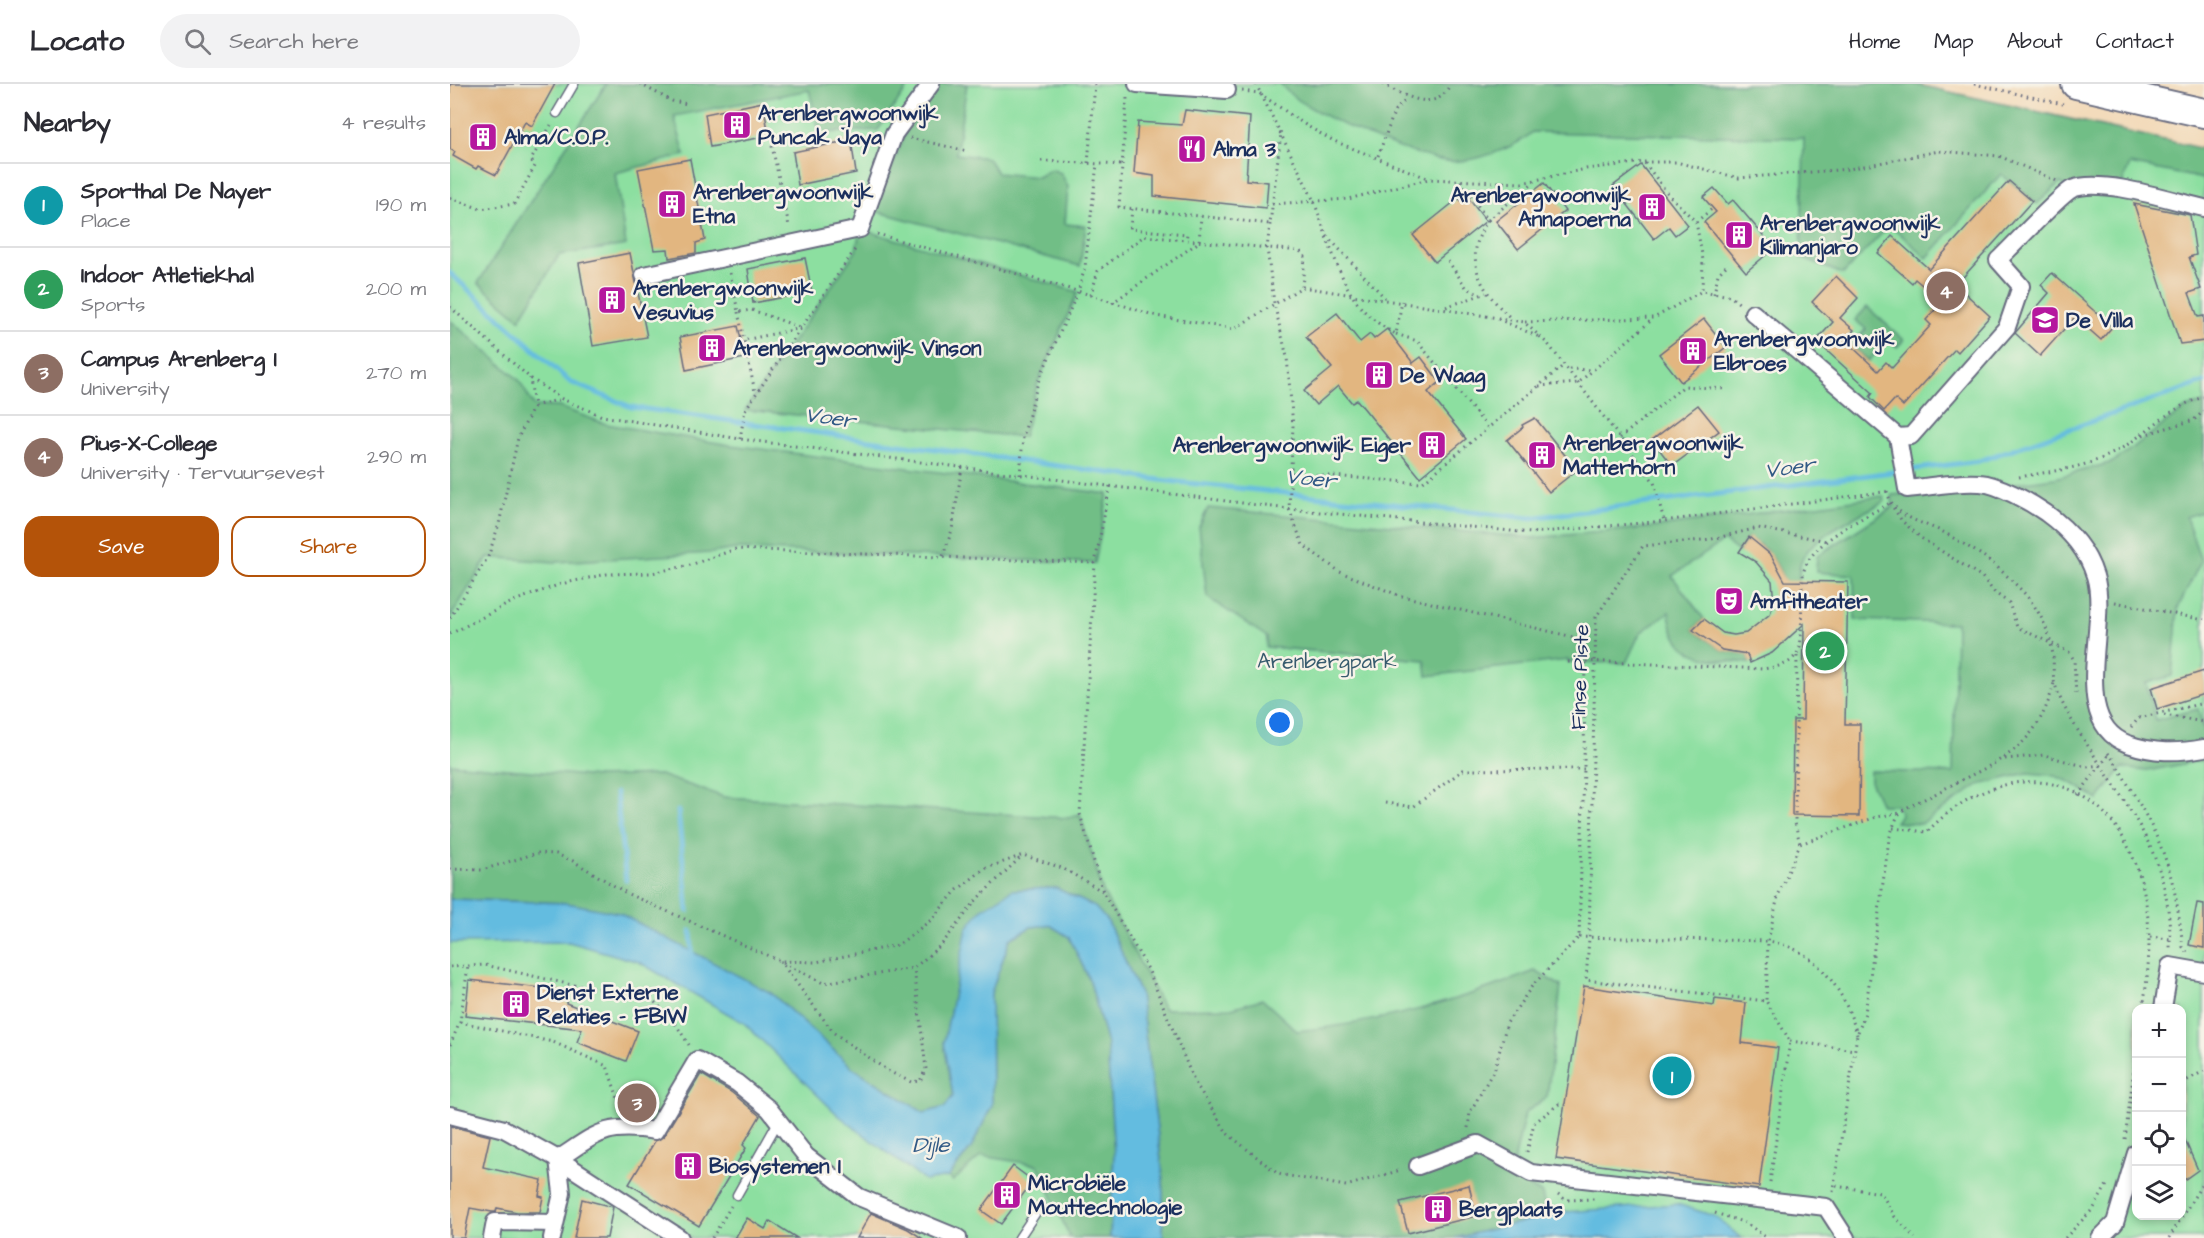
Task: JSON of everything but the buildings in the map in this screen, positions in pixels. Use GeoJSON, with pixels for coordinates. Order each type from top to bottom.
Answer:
{"type":"FeatureCollection","features":[{"type":"Feature","properties":{"kind":"highway"},"geometry":{"type":"LineString","coordinates":[[2076,84],[2204,113]]}},
{"type":"Feature","properties":{"kind":"street"},"geometry":{"type":"LineString","coordinates":[[644,275],[860,229],[894,135],[931,84]]}},
{"type":"Feature","properties":{"kind":"street"},"geometry":{"type":"LineString","coordinates":[[1132,90],[1227,90]]}},
{"type":"Feature","properties":{"kind":"street"},"geometry":{"type":"LineString","coordinates":[[1900,445],[1911,436],[2007,327],[2018,303],[2021,286],[1998,260],[2071,190],[2099,186],[2204,208]]}},
{"type":"Feature","properties":{"kind":"street"},"geometry":{"type":"LineString","coordinates":[[1753,313],[1900,445],[1907,489],[1981,483],[2023,499],[2062,525],[2088,557],[2096,578],[2099,599],[2094,701],[2107,730],[2119,741],[2150,752],[2204,748]]}},
{"type":"Feature","properties":{"kind":"street"},"geometry":{"type":"LineString","coordinates":[[2164,1004],[2170,966],[2199,966]]}},
{"type":"Feature","properties":{"kind":"street"},"geometry":{"type":"LineString","coordinates":[[558,1159],[602,1130],[625,1126],[655,1131],[698,1060],[737,1083],[769,1109],[806,1156],[859,1197],[958,1238]]}},
{"type":"Feature","properties":{"kind":"street"},"geometry":{"type":"LineString","coordinates":[[450,1114],[504,1129],[558,1159],[680,1238]]}},
{"type":"Feature","properties":{"kind":"street"},"geometry":{"type":"LineString","coordinates":[[1418,1166],[1478,1144],[1531,1173],[1826,1207],[1846,1238]]}},
{"type":"Feature","properties":{"kind":"street"},"geometry":{"type":"LineString","coordinates":[[492,1238],[495,1222],[554,1231],[562,1193],[558,1159]]}},
{"type":"Feature","properties":{"kind":"street"},"geometry":{"type":"LineString","coordinates":[[2100,1238],[2115,1223],[2132,1166]]}},
{"type":"Feature","properties":{"kind":"lane"},"geometry":{"type":"LineString","coordinates":[[557,113],[574,84]]}},
{"type":"Feature","properties":{"kind":"lane"},"geometry":{"type":"LineString","coordinates":[[737,1195],[778,1122]]}},
{"type":"Feature","properties":{"kind":"lane"},"geometry":{"type":"LineString","coordinates":[[1018,1238],[1041,1205]]}},
{"type":"Feature","properties":{"kind":"path"},"geometry":{"type":"LineString","coordinates":[[640,84],[672,101],[688,104]]}},
{"type":"Feature","properties":{"kind":"path"},"geometry":{"type":"LineString","coordinates":[[1088,163],[1095,84]]}},
{"type":"Feature","properties":{"kind":"path"},"geometry":{"type":"LineString","coordinates":[[1256,84],[1314,201],[1350,294],[1373,322],[1396,334],[1417,341],[1488,428]]}},
{"type":"Feature","properties":{"kind":"path"},"geometry":{"type":"LineString","coordinates":[[1383,84],[1407,99],[1427,101],[1439,97],[1450,84]]}},
{"type":"Feature","properties":{"kind":"path"},"geometry":{"type":"LineString","coordinates":[[1132,90],[1119,207],[1270,224]]}},
{"type":"Feature","properties":{"kind":"path"},"geometry":{"type":"LineString","coordinates":[[1260,93],[1307,126],[1334,141],[1378,156],[1429,179]]}},
{"type":"Feature","properties":{"kind":"path"},"geometry":{"type":"LineString","coordinates":[[1378,156],[1395,110],[1407,99]]}},
{"type":"Feature","properties":{"kind":"path"},"geometry":{"type":"LineString","coordinates":[[450,198],[481,209],[514,204],[534,166],[531,160],[557,113]]}},
{"type":"Feature","properties":{"kind":"path"},"geometry":{"type":"LineString","coordinates":[[1281,133],[1267,248],[1274,303],[1287,357],[1293,426],[1289,509],[1303,545],[1340,572],[1398,595],[1581,639],[1585,644],[1584,769],[1578,937],[1532,986],[1507,1023],[1495,1068],[1470,1112],[1468,1133],[1478,1144]]}},
{"type":"Feature","properties":{"kind":"path"},"geometry":{"type":"LineString","coordinates":[[928,142],[967,151]]}},
{"type":"Feature","properties":{"kind":"path"},"geometry":{"type":"LineString","coordinates":[[772,146],[792,242]]}},
{"type":"Feature","properties":{"kind":"path"},"geometry":{"type":"LineString","coordinates":[[1272,204],[1348,199],[1429,179],[1522,183],[1586,169],[1644,162],[1676,162],[1739,178],[1849,169],[1939,151],[1999,156],[2052,177],[2071,190]]}},
{"type":"Feature","properties":{"kind":"path"},"geometry":{"type":"LineString","coordinates":[[1041,161],[1122,165]]}},
{"type":"Feature","properties":{"kind":"path"},"geometry":{"type":"LineString","coordinates":[[1644,162],[1669,195],[1696,222],[1703,260],[1702,291]]}},
{"type":"Feature","properties":{"kind":"path"},"geometry":{"type":"LineString","coordinates":[[1020,474],[1023,437],[1038,382],[1078,292],[1087,257],[1097,164]]}},
{"type":"Feature","properties":{"kind":"path"},"geometry":{"type":"LineString","coordinates":[[1514,320],[1486,292],[1475,265],[1476,243],[1488,220],[1537,180]]}},
{"type":"Feature","properties":{"kind":"path"},"geometry":{"type":"LineString","coordinates":[[1460,181],[1488,220]]}},
{"type":"Feature","properties":{"kind":"path"},"geometry":{"type":"LineString","coordinates":[[1696,222],[1713,208]]}},
{"type":"Feature","properties":{"kind":"path"},"geometry":{"type":"LineString","coordinates":[[1132,209],[1130,229],[1187,234],[1186,240]]}},
{"type":"Feature","properties":{"kind":"path"},"geometry":{"type":"LineString","coordinates":[[1199,242],[1201,216]]}},
{"type":"Feature","properties":{"kind":"path"},"geometry":{"type":"LineString","coordinates":[[740,439],[745,410],[856,251],[860,229],[1091,295],[1156,316],[1234,329],[1302,287],[1386,298],[1524,322],[1654,318]]}},
{"type":"Feature","properties":{"kind":"path"},"geometry":{"type":"LineString","coordinates":[[1326,235],[1386,298]]}},
{"type":"Feature","properties":{"kind":"path"},"geometry":{"type":"LineString","coordinates":[[1091,295],[1098,271],[1144,236],[1300,250],[1305,257],[1302,287]]}},
{"type":"Feature","properties":{"kind":"path"},"geometry":{"type":"LineString","coordinates":[[1112,303],[1199,242]]}},
{"type":"Feature","properties":{"kind":"path"},"geometry":{"type":"LineString","coordinates":[[727,257],[755,394]]}},
{"type":"Feature","properties":{"kind":"path"},"geometry":{"type":"LineString","coordinates":[[1448,261],[1466,287],[1478,294]]}},
{"type":"Feature","properties":{"kind":"path"},"geometry":{"type":"LineString","coordinates":[[1714,294],[1718,274],[1729,263]]}},
{"type":"Feature","properties":{"kind":"path"},"geometry":{"type":"LineString","coordinates":[[1539,386],[1578,383],[1654,318],[1702,291],[1730,296],[1753,313]]}},
{"type":"Feature","properties":{"kind":"path"},"geometry":{"type":"LineString","coordinates":[[1444,308],[1486,292]]}},
{"type":"Feature","properties":{"kind":"path"},"geometry":{"type":"LineString","coordinates":[[1396,334],[1402,301]]}},
{"type":"Feature","properties":{"kind":"path"},"geometry":{"type":"LineString","coordinates":[[450,307],[531,378],[562,399],[603,416],[740,439],[1289,509],[1531,533],[1664,521],[1887,491],[1890,502],[1902,521],[1922,538],[1982,577],[1995,593],[2009,603],[2017,627],[2052,644]]}},
{"type":"Feature","properties":{"kind":"path"},"geometry":{"type":"LineString","coordinates":[[738,312],[752,310],[802,328]]}},
{"type":"Feature","properties":{"kind":"path"},"geometry":{"type":"LineString","coordinates":[[1494,317],[1542,339]]}},
{"type":"Feature","properties":{"kind":"path"},"geometry":{"type":"LineString","coordinates":[[1524,322],[1566,367],[1654,482],[1664,521]]}},
{"type":"Feature","properties":{"kind":"path"},"geometry":{"type":"LineString","coordinates":[[744,340],[802,328]]}},
{"type":"Feature","properties":{"kind":"path"},"geometry":{"type":"LineString","coordinates":[[1292,475],[1422,483],[1539,386],[1566,367],[1593,370]]}},
{"type":"Feature","properties":{"kind":"path"},"geometry":{"type":"LineString","coordinates":[[450,618],[488,557],[499,524],[518,438],[534,406],[531,378]]}},
{"type":"Feature","properties":{"kind":"path"},"geometry":{"type":"LineString","coordinates":[[1620,438],[1684,386],[1725,389]]}},
{"type":"Feature","properties":{"kind":"path"},"geometry":{"type":"LineString","coordinates":[[1981,483],[2067,470],[2095,462],[2141,435],[2175,409],[2204,397]]}},
{"type":"Feature","properties":{"kind":"path"},"geometry":{"type":"LineString","coordinates":[[534,406],[562,399]]}},
{"type":"Feature","properties":{"kind":"path"},"geometry":{"type":"LineString","coordinates":[[2141,435],[2194,420],[2204,411]]}},
{"type":"Feature","properties":{"kind":"path"},"geometry":{"type":"LineString","coordinates":[[943,556],[952,530],[962,467]]}},
{"type":"Feature","properties":{"kind":"path"},"geometry":{"type":"LineString","coordinates":[[1110,486],[1095,562],[1080,814],[1103,892],[1148,969],[1194,1081],[1228,1134],[1278,1174],[1346,1186],[1418,1166]]}},
{"type":"Feature","properties":{"kind":"path"},"geometry":{"type":"LineString","coordinates":[[1767,1200],[1790,1041],[1766,1001],[1768,941],[1778,896],[1800,844],[1795,823],[1797,656],[1803,624],[1803,576],[1811,555],[1827,541],[1890,502]]}},
{"type":"Feature","properties":{"kind":"path"},"geometry":{"type":"LineString","coordinates":[[1800,844],[1876,817],[1900,813],[1958,780],[2002,760],[2019,748],[2038,723],[2050,700],[2054,683],[2052,644],[2037,609],[2000,570],[1946,534],[1903,514],[1890,502]]}},
{"type":"Feature","properties":{"kind":"path","name":"Finse Piste"},"geometry":{"type":"LineString","coordinates":[[1766,1001],[1586,980],[1589,938],[1596,617],[1643,546],[1712,539],[1758,528],[1827,541]]}},
{"type":"Feature","properties":{"kind":"path"},"geometry":{"type":"LineString","coordinates":[[450,634],[514,602],[561,584],[607,574],[652,573],[690,565],[736,549],[1095,562]]}},
{"type":"Feature","properties":{"kind":"path"},"geometry":{"type":"LineString","coordinates":[[2099,599],[2204,620]]}},
{"type":"Feature","properties":{"kind":"path"},"geometry":{"type":"LineString","coordinates":[[1568,662],[1595,661],[1763,669],[1789,663],[1797,656]]}},
{"type":"Feature","properties":{"kind":"path"},"geometry":{"type":"LineString","coordinates":[[2054,683],[2078,731],[2134,813],[2152,848],[2167,894],[2171,939],[2170,966]]}},
{"type":"Feature","properties":{"kind":"path"},"geometry":{"type":"LineString","coordinates":[[2119,741],[2139,718],[2162,715],[2204,704]]}},
{"type":"Feature","properties":{"kind":"path"},"geometry":{"type":"LineString","coordinates":[[2162,715],[2204,722]]}},
{"type":"Feature","properties":{"kind":"path"},"geometry":{"type":"LineString","coordinates":[[2002,760],[2044,755],[2087,766],[2100,765]]}},
{"type":"Feature","properties":{"kind":"path"},"geometry":{"type":"LineString","coordinates":[[2078,795],[2100,765]]}},
{"type":"Feature","properties":{"kind":"path"},"geometry":{"type":"LineString","coordinates":[[1385,803],[1413,807],[1463,770],[1584,769]]}},
{"type":"Feature","properties":{"kind":"path"},"geometry":{"type":"LineString","coordinates":[[1893,828],[1927,832],[1942,816],[1967,798],[1992,786],[2020,781],[2046,782],[2091,802],[2110,819],[2132,855],[2144,891],[2150,937],[2143,1004]]}},
{"type":"Feature","properties":{"kind":"path"},"geometry":{"type":"LineString","coordinates":[[1826,1207],[1836,1186],[1857,1035],[1865,1013],[1889,839],[1900,813]]}},
{"type":"Feature","properties":{"kind":"path"},"geometry":{"type":"LineString","coordinates":[[2161,843],[2174,879],[2183,946],[2199,966]]}},
{"type":"Feature","properties":{"kind":"path"},"geometry":{"type":"LineString","coordinates":[[450,869],[482,870],[537,853],[556,854],[573,861],[628,894],[780,961],[823,983],[914,968],[942,944],[978,898],[1023,855]]}},
{"type":"Feature","properties":{"kind":"path"},"geometry":{"type":"LineString","coordinates":[[780,961],[816,962],[898,945],[931,920],[956,891],[984,869],[1023,855],[1062,868],[1103,892]]}},
{"type":"Feature","properties":{"kind":"path"},"geometry":{"type":"LineString","coordinates":[[1578,937],[1768,941],[1789,944],[1824,971],[1846,1003],[1857,1035]]}},
{"type":"Feature","properties":{"kind":"path"},"geometry":{"type":"LineString","coordinates":[[2150,937],[2171,939]]}},
{"type":"Feature","properties":{"kind":"path"},"geometry":{"type":"LineString","coordinates":[[780,961],[834,1033],[865,1058],[911,1082],[920,1081],[926,1069],[914,968]]}},
{"type":"Feature","properties":{"kind":"path"},"geometry":{"type":"LineString","coordinates":[[450,1045],[460,1022],[468,965]]}},
{"type":"Feature","properties":{"kind":"path"},"geometry":{"type":"LineString","coordinates":[[450,967],[485,965],[568,984],[649,997],[672,1018],[698,1060]]}},
{"type":"Feature","properties":{"kind":"path"},"geometry":{"type":"LineString","coordinates":[[460,1022],[553,1042],[607,1066],[621,1101],[625,1126]]}},
{"type":"Feature","properties":{"kind":"path"},"geometry":{"type":"LineString","coordinates":[[1790,1041],[1855,1050]]}},
{"type":"Feature","properties":{"kind":"path"},"geometry":{"type":"LineString","coordinates":[[2132,1154],[2123,1155],[2135,1058]]}},
{"type":"Feature","properties":{"kind":"path"},"geometry":{"type":"LineString","coordinates":[[2186,1080],[2204,1071]]}},
{"type":"Feature","properties":{"kind":"path"},"geometry":{"type":"LineString","coordinates":[[1523,1169],[1534,1123],[1559,1104],[1564,1105]]}},
{"type":"Feature","properties":{"kind":"path"},"geometry":{"type":"LineString","coordinates":[[2065,1238],[2094,1208],[2109,1180]]}},
{"type":"Feature","properties":{"kind":"path"},"geometry":{"type":"LineString","coordinates":[[2169,1238],[2204,1181]]}},
{"type":"Feature","properties":{"kind":"path"},"geometry":{"type":"LineString","coordinates":[[1836,1186],[1881,1193],[1895,1217],[1915,1238]]}},
{"type":"Feature","properties":{"kind":"path"},"geometry":{"type":"LineString","coordinates":[[712,1238],[737,1195]]}},
{"type":"Feature","properties":{"kind":"green space","name":"Arenbergpark"},"geometry":{"type":"Polygon","coordinates":[[[450,84],[1914,84],[2204,149],[2204,1238],[450,1238],[450,84]]]}},
{"type":"Feature","properties":{"kind":"green space"},"geometry":{"type":"Polygon","coordinates":[[[606,84],[910,84],[878,130],[820,133],[809,90],[674,116],[685,155],[615,173],[626,245],[559,255],[520,319],[478,283],[606,84]]]}},
{"type":"Feature","properties":{"kind":"green space"},"geometry":{"type":"Polygon","coordinates":[[[939,84],[967,84],[956,154],[988,158],[997,173],[1038,177],[1051,169],[1061,173],[1068,187],[1065,224],[1086,226],[1080,266],[875,211],[906,131],[939,84]]]}},
{"type":"Feature","properties":{"kind":"green space"},"geometry":{"type":"Polygon","coordinates":[[[1281,84],[1914,84],[2204,149],[2204,179],[2130,164],[2120,189],[2071,190],[2060,183],[2037,204],[2001,174],[1927,258],[1890,225],[1843,274],[1801,258],[1804,138],[1532,132],[1515,144],[1492,154],[1468,160],[1447,161],[1384,142],[1332,119],[1291,95],[1281,84]]]}},
{"type":"Feature","properties":{"kind":"green space"},"geometry":{"type":"Polygon","coordinates":[[[860,229],[1078,292],[1038,382],[1023,437],[745,410],[856,251],[860,229]]]}},
{"type":"Feature","properties":{"kind":"green space"},"geometry":{"type":"Polygon","coordinates":[[[1867,307],[1904,340],[1897,347],[1888,339],[1869,361],[1851,345],[1866,329],[1855,320],[1867,307]]]}},
{"type":"Feature","properties":{"kind":"green space"},"geometry":{"type":"Polygon","coordinates":[[[450,320],[519,380],[534,406],[559,407],[606,424],[730,445],[1108,494],[1095,563],[736,549],[711,553],[555,562],[488,557],[450,618],[450,320]]]}},
{"type":"Feature","properties":{"kind":"green space"},"geometry":{"type":"Polygon","coordinates":[[[2204,403],[2204,511],[2186,517],[2201,561],[2178,608],[2172,676],[2146,683],[2156,720],[2198,709],[2204,730],[2204,760],[2147,771],[2122,768],[2098,800],[2072,783],[2053,775],[2027,773],[1979,785],[1921,824],[1895,822],[1901,813],[1896,805],[1881,805],[1870,781],[1870,771],[1953,773],[1956,623],[1855,620],[1854,575],[1816,572],[1817,556],[1893,507],[1892,495],[1980,488],[2055,478],[2113,462],[2186,408],[2204,403]]]}},
{"type":"Feature","properties":{"kind":"green space"},"geometry":{"type":"Polygon","coordinates":[[[1883,496],[1885,501],[1836,527],[1805,554],[1799,569],[1799,602],[1768,552],[1748,538],[1739,552],[1724,541],[1672,576],[1704,619],[1693,630],[1722,650],[1747,654],[1750,663],[1708,658],[1686,649],[1672,628],[1669,612],[1640,633],[1626,663],[1568,662],[1568,660],[1427,676],[1425,660],[1266,647],[1267,637],[1207,597],[1199,527],[1208,508],[1532,538],[1658,527],[1883,496]]]}},
{"type":"Feature","properties":{"kind":"green space"},"geometry":{"type":"Polygon","coordinates":[[[450,764],[598,777],[660,775],[724,797],[1068,818],[1080,814],[1103,892],[1164,1009],[1231,1008],[1262,999],[1297,1031],[1360,1022],[1418,1010],[1475,993],[1535,971],[1561,986],[1547,1097],[1525,1113],[1511,1175],[1542,1194],[1547,1216],[1455,1238],[1163,1238],[1163,1176],[1140,994],[1108,922],[1095,907],[1056,888],[1012,890],[944,1042],[953,1096],[945,1107],[924,1113],[853,1068],[771,993],[567,903],[450,899],[450,764]]]}},
{"type":"Feature","properties":{"kind":"green space"},"geometry":{"type":"Polygon","coordinates":[[[1050,925],[1069,937],[1090,981],[1107,1044],[1114,1154],[1110,1238],[1070,1238],[1038,1165],[981,1156],[953,1181],[948,1177],[971,1148],[992,1105],[991,993],[1010,939],[1031,927],[1050,925]]]}},
{"type":"Feature","properties":{"kind":"water","name":"Dijle"},"geometry":{"type":"Polygon","coordinates":[[[1056,888],[1095,907],[1108,922],[1140,994],[1163,1176],[1163,1238],[1110,1238],[1114,1154],[1107,1044],[1090,981],[1069,937],[1050,925],[1031,927],[1010,939],[991,993],[992,1105],[971,1148],[948,1177],[925,1181],[838,1115],[744,1023],[639,962],[569,942],[450,943],[450,899],[567,903],[619,913],[771,993],[853,1068],[924,1113],[945,1107],[953,1096],[944,1042],[967,928],[981,910],[1012,890],[1056,888]]]}},
{"type":"Feature","properties":{"kind":"water"},"geometry":{"type":"Polygon","coordinates":[[[1677,1204],[1714,1216],[1741,1238],[1455,1238],[1564,1212],[1677,1204]]]}},
{"type":"Feature","properties":{"kind":"waterway","name":"Voer"},"geometry":{"type":"LineString","coordinates":[[450,273],[570,382],[631,407],[1168,481],[1530,518],[1979,461],[2204,382]]}},
{"type":"Feature","properties":{"kind":"waterway"},"geometry":{"type":"LineString","coordinates":[[616,793],[626,880]]}},
{"type":"Feature","properties":{"kind":"waterway"},"geometry":{"type":"LineString","coordinates":[[678,811],[688,911]]}},
{"type":"Feature","properties":{"kind":"waterway"},"geometry":{"type":"LineString","coordinates":[[691,931],[692,952]]}},
{"type":"Feature","properties":{"kind":"place","name":"Arenbergwoonwijk Puncak Jaya"},"geometry":{"type":"Point","coordinates":[737,125]}},
{"type":"Feature","properties":{"kind":"place","name":"Alma/C.O.P."},"geometry":{"type":"Point","coordinates":[483,137]}},
{"type":"Feature","properties":{"kind":"place","name":"Alma 3"},"geometry":{"type":"Point","coordinates":[1192,149]}},
{"type":"Feature","properties":{"kind":"place","name":"Arenbergwoonwijk Etna"},"geometry":{"type":"Point","coordinates":[672,204]}},
{"type":"Feature","properties":{"kind":"place","name":"Arenbergwoonwijk Annapoerna"},"geometry":{"type":"Point","coordinates":[1652,207]}},
{"type":"Feature","properties":{"kind":"place","name":"Arenbergwoonwijk Kilimanjaro"},"geometry":{"type":"Point","coordinates":[1739,235]}},
{"type":"Feature","properties":{"kind":"place","name":"Pius-X-College"},"geometry":{"type":"Point","coordinates":[1946,291]}},
{"type":"Feature","properties":{"kind":"place","name":"Arenbergwoonwijk Vesuvius"},"geometry":{"type":"Point","coordinates":[612,300]}},
{"type":"Feature","properties":{"kind":"place","name":"De Villa"},"geometry":{"type":"Point","coordinates":[2045,320]}},
{"type":"Feature","properties":{"kind":"place","name":"Arenbergwoonwijk Vinson"},"geometry":{"type":"Point","coordinates":[712,348]}},
{"type":"Feature","properties":{"kind":"place","name":"Arenbergwoonwijk Elbroes"},"geometry":{"type":"Point","coordinates":[1693,351]}},
{"type":"Feature","properties":{"kind":"place","name":"De Waag"},"geometry":{"type":"Point","coordinates":[1379,375]}},
{"type":"Feature","properties":{"kind":"place","name":"Arenbergwoonwijk Eiger"},"geometry":{"type":"Point","coordinates":[1432,445]}},
{"type":"Feature","properties":{"kind":"place","name":"Arenbergwoonwijk Matterhorn"},"geometry":{"type":"Point","coordinates":[1542,455]}},
{"type":"Feature","properties":{"kind":"place","name":"Amfitheater"},"geometry":{"type":"Point","coordinates":[1729,601]}},
{"type":"Feature","properties":{"kind":"place","name":"Indoor Atletiekhal"},"geometry":{"type":"Point","coordinates":[1825,651]}},
{"type":"Feature","properties":{"kind":"place","name":"Dienst Externe Relaties - FBIW"},"geometry":{"type":"Point","coordinates":[516,1004]}},
{"type":"Feature","properties":{"kind":"place","name":"Sporthal De Nayer"},"geometry":{"type":"Point","coordinates":[1672,1076]}},
{"type":"Feature","properties":{"kind":"place","name":"Campus Arenberg I"},"geometry":{"type":"Point","coordinates":[637,1103]}},
{"type":"Feature","properties":{"kind":"place","name":"Biosystemen I"},"geometry":{"type":"Point","coordinates":[688,1166]}},
{"type":"Feature","properties":{"kind":"place","name":"Microbiële Mouttechnologie"},"geometry":{"type":"Point","coordinates":[1007,1195]}},
{"type":"Feature","properties":{"kind":"place","name":"Bergplaats"},"geometry":{"type":"Point","coordinates":[1438,1209]}}]}
